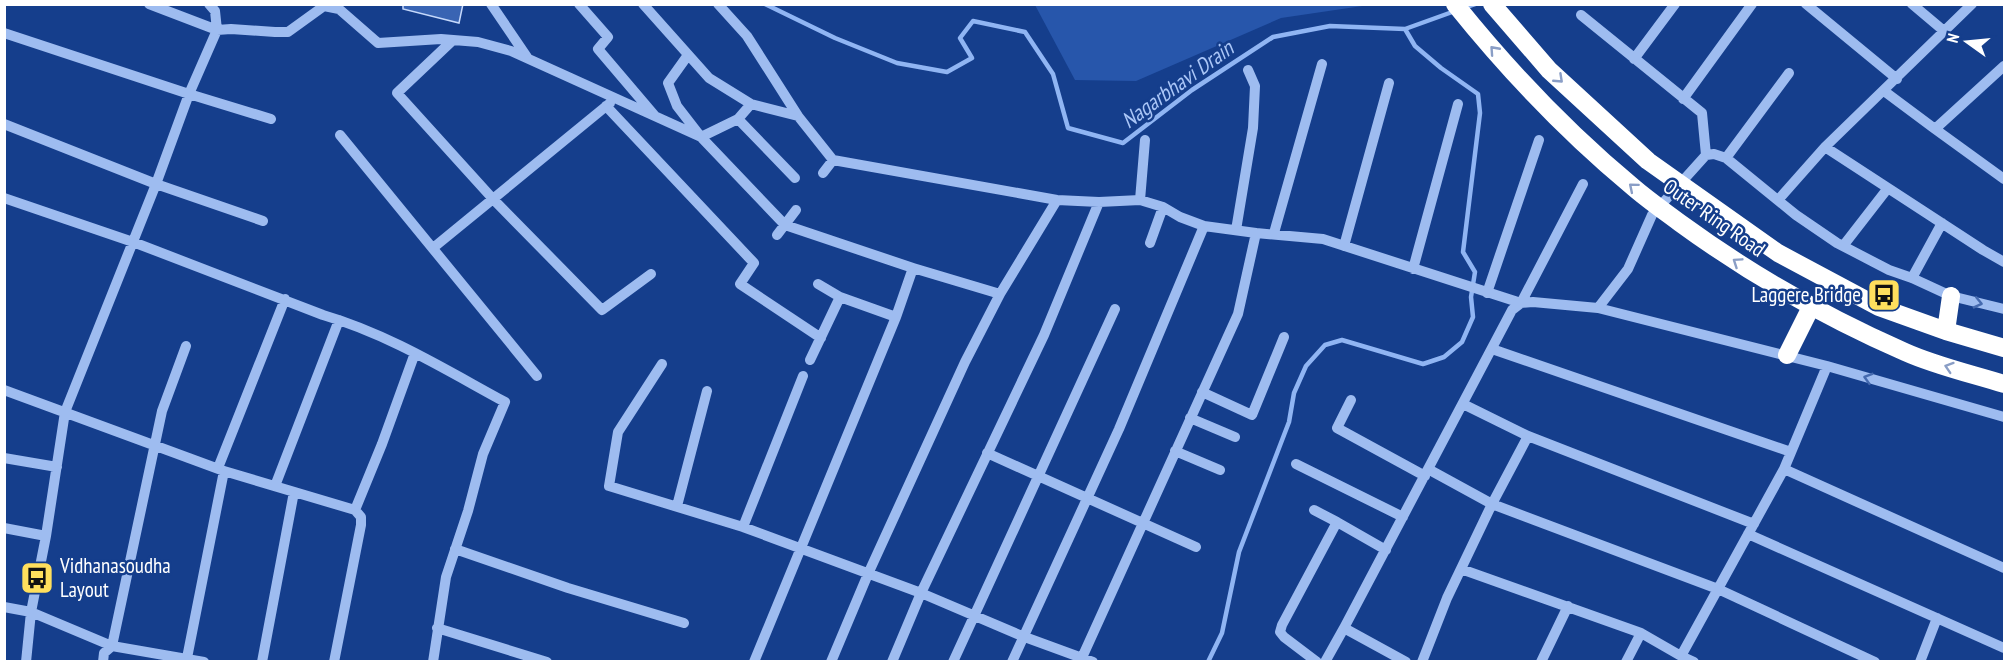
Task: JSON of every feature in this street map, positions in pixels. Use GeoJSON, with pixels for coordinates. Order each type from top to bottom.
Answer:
{"type":"FeatureCollection","features":[{"type":"Feature","properties":{"kind":"highway","name":"Outer Ring Road"},"geometry":{"type":"LineString","coordinates":[[1455,4],[1528,87],[1577,135],[1633,188],[1696,234],[1765,281],[1811,308],[1906,353],[2004,384]]}},
{"type":"Feature","properties":{"kind":"highway","name":"Outer Ring Road"},"geometry":{"type":"LineString","coordinates":[[1492,4],[1549,70],[1648,161],[1778,253],[1879,307],[1946,331],[2004,348]]}},
{"type":"Feature","properties":{"kind":"highway"},"geometry":{"type":"LineString","coordinates":[[1946,331],[1951,296]]}},
{"type":"Feature","properties":{"kind":"highway"},"geometry":{"type":"LineString","coordinates":[[1787,355],[1811,308]]}},
{"type":"Feature","properties":{"kind":"street"},"geometry":{"type":"LineString","coordinates":[[149,4],[217,30],[231,28],[288,32],[324,6],[340,7],[378,43],[441,39],[478,42],[511,51],[611,103],[657,118],[700,137]]}},
{"type":"Feature","properties":{"kind":"street"},"geometry":{"type":"LineString","coordinates":[[26,662],[31,612],[46,536],[65,412],[156,184],[189,94],[217,30],[215,11],[209,4]]}},
{"type":"Feature","properties":{"kind":"street"},"geometry":{"type":"LineString","coordinates":[[491,4],[529,59]]}},
{"type":"Feature","properties":{"kind":"street"},"geometry":{"type":"LineString","coordinates":[[579,4],[608,37],[598,49],[657,118]]}},
{"type":"Feature","properties":{"kind":"street"},"geometry":{"type":"LineString","coordinates":[[643,4],[709,78],[751,104],[798,116]]}},
{"type":"Feature","properties":{"kind":"street"},"geometry":{"type":"LineString","coordinates":[[718,4],[747,36],[798,116],[833,160],[1057,200],[1099,202],[1140,200],[1163,207],[1180,217],[1204,226],[1323,239],[1521,303],[1598,308],[1787,355],[2004,417]]}},
{"type":"Feature","properties":{"kind":"street"},"geometry":{"type":"LineString","coordinates":[[1634,59],[1674,4]]}},
{"type":"Feature","properties":{"kind":"street"},"geometry":{"type":"LineString","coordinates":[[1683,99],[1752,4]]}},
{"type":"Feature","properties":{"kind":"street"},"geometry":{"type":"LineString","coordinates":[[1806,4],[1897,79]]}},
{"type":"Feature","properties":{"kind":"street"},"geometry":{"type":"LineString","coordinates":[[1912,4],[1944,32]]}},
{"type":"Feature","properties":{"kind":"street"},"geometry":{"type":"LineString","coordinates":[[1779,199],[1826,147],[1972,4]]}},
{"type":"Feature","properties":{"kind":"street"},"geometry":{"type":"LineString","coordinates":[[1581,15],[1702,113],[1706,155]]}},
{"type":"Feature","properties":{"kind":"street"},"geometry":{"type":"LineString","coordinates":[[4,33],[271,119]]}},
{"type":"Feature","properties":{"kind":"street"},"geometry":{"type":"LineString","coordinates":[[453,40],[397,93],[493,199],[602,310],[651,274]]}},
{"type":"Feature","properties":{"kind":"street"},"geometry":{"type":"LineString","coordinates":[[688,55],[668,83],[677,106],[700,137],[785,225],[913,268],[1000,294]]}},
{"type":"Feature","properties":{"kind":"street"},"geometry":{"type":"LineString","coordinates":[[1274,233],[1322,64]]}},
{"type":"Feature","properties":{"kind":"street"},"geometry":{"type":"LineString","coordinates":[[1935,129],[2004,66]]}},
{"type":"Feature","properties":{"kind":"street"},"geometry":{"type":"LineString","coordinates":[[1236,230],[1253,128],[1255,86],[1248,70]]}},
{"type":"Feature","properties":{"kind":"street"},"geometry":{"type":"LineString","coordinates":[[1726,158],[1789,73]]}},
{"type":"Feature","properties":{"kind":"street"},"geometry":{"type":"LineString","coordinates":[[1344,246],[1389,83]]}},
{"type":"Feature","properties":{"kind":"street"},"geometry":{"type":"LineString","coordinates":[[1884,91],[2004,177]]}},
{"type":"Feature","properties":{"kind":"street"},"geometry":{"type":"LineString","coordinates":[[433,248],[611,103]]}},
{"type":"Feature","properties":{"kind":"street"},"geometry":{"type":"LineString","coordinates":[[611,103],[754,263],[740,284],[821,338]]}},
{"type":"Feature","properties":{"kind":"street"},"geometry":{"type":"LineString","coordinates":[[700,137],[738,118],[751,104]]}},
{"type":"Feature","properties":{"kind":"street"},"geometry":{"type":"LineString","coordinates":[[1413,269],[1458,104]]}},
{"type":"Feature","properties":{"kind":"street"},"geometry":{"type":"LineString","coordinates":[[738,118],[795,178]]}},
{"type":"Feature","properties":{"kind":"street"},"geometry":{"type":"LineString","coordinates":[[4,124],[156,184],[263,221]]}},
{"type":"Feature","properties":{"kind":"street"},"geometry":{"type":"LineString","coordinates":[[340,135],[537,376]]}},
{"type":"Feature","properties":{"kind":"street"},"geometry":{"type":"LineString","coordinates":[[1140,200],[1145,140]]}},
{"type":"Feature","properties":{"kind":"street"},"geometry":{"type":"LineString","coordinates":[[1485,293],[1539,140]]}},
{"type":"Feature","properties":{"kind":"street"},"geometry":{"type":"LineString","coordinates":[[1826,147],[2004,262]]}},
{"type":"Feature","properties":{"kind":"street"},"geometry":{"type":"LineString","coordinates":[[1598,308],[1628,269],[1652,215],[1706,155],[1714,154],[1726,158],[1796,214],[1843,246],[1889,270],[1951,296],[2004,309]]}},
{"type":"Feature","properties":{"kind":"street"},"geometry":{"type":"LineString","coordinates":[[823,173],[833,160]]}},
{"type":"Feature","properties":{"kind":"street"},"geometry":{"type":"LineString","coordinates":[[1325,662],[1512,310],[1521,303],[1583,184]]}},
{"type":"Feature","properties":{"kind":"street"},"geometry":{"type":"LineString","coordinates":[[1843,246],[1888,188]]}},
{"type":"Feature","properties":{"kind":"street"},"geometry":{"type":"LineString","coordinates":[[4,198],[133,242],[352,323],[388,339],[505,402],[483,454],[446,577],[433,662]]}},
{"type":"Feature","properties":{"kind":"street"},"geometry":{"type":"LineString","coordinates":[[831,662],[868,574],[956,382],[1000,294],[1057,200]]}},
{"type":"Feature","properties":{"kind":"street"},"geometry":{"type":"LineString","coordinates":[[892,662],[921,593],[1044,335],[1099,202]]}},
{"type":"Feature","properties":{"kind":"street"},"geometry":{"type":"LineString","coordinates":[[1150,243],[1163,207]]}},
{"type":"Feature","properties":{"kind":"street"},"geometry":{"type":"LineString","coordinates":[[777,235],[796,210]]}},
{"type":"Feature","properties":{"kind":"street"},"geometry":{"type":"LineString","coordinates":[[1912,278],[1942,223]]}},
{"type":"Feature","properties":{"kind":"street"},"geometry":{"type":"LineString","coordinates":[[1012,662],[1022,636],[1087,500],[1204,226]]}},
{"type":"Feature","properties":{"kind":"street"},"geometry":{"type":"LineString","coordinates":[[1081,659],[1238,314],[1256,232]]}},
{"type":"Feature","properties":{"kind":"street"},"geometry":{"type":"LineString","coordinates":[[754,662],[896,317],[913,268]]}},
{"type":"Feature","properties":{"kind":"street"},"geometry":{"type":"LineString","coordinates":[[818,284],[840,297],[896,317]]}},
{"type":"Feature","properties":{"kind":"street"},"geometry":{"type":"LineString","coordinates":[[810,360],[840,297]]}},
{"type":"Feature","properties":{"kind":"street"},"geometry":{"type":"LineString","coordinates":[[186,658],[221,470],[285,299]]}},
{"type":"Feature","properties":{"kind":"street"},"geometry":{"type":"LineString","coordinates":[[952,662],[1115,309]]}},
{"type":"Feature","properties":{"kind":"street"},"geometry":{"type":"LineString","coordinates":[[275,486],[339,320]]}},
{"type":"Feature","properties":{"kind":"street"},"geometry":{"type":"LineString","coordinates":[[1202,392],[1252,414],[1284,337]]}},
{"type":"Feature","properties":{"kind":"street"},"geometry":{"type":"LineString","coordinates":[[103,662],[104,653],[112,646],[162,411],[186,346]]}},
{"type":"Feature","properties":{"kind":"street"},"geometry":{"type":"LineString","coordinates":[[1492,349],[1791,452]]}},
{"type":"Feature","properties":{"kind":"street"},"geometry":{"type":"LineString","coordinates":[[355,510],[415,353]]}},
{"type":"Feature","properties":{"kind":"street"},"geometry":{"type":"LineString","coordinates":[[662,364],[618,432],[609,486],[743,526],[921,593],[1022,636],[1093,662]]}},
{"type":"Feature","properties":{"kind":"street"},"geometry":{"type":"LineString","coordinates":[[1681,656],[1784,469],[1827,366]]}},
{"type":"Feature","properties":{"kind":"street"},"geometry":{"type":"LineString","coordinates":[[743,526],[803,376]]}},
{"type":"Feature","properties":{"kind":"street"},"geometry":{"type":"LineString","coordinates":[[4,390],[221,470],[355,510],[361,517],[361,525],[334,662]]}},
{"type":"Feature","properties":{"kind":"street"},"geometry":{"type":"LineString","coordinates":[[676,506],[707,391]]}},
{"type":"Feature","properties":{"kind":"street"},"geometry":{"type":"LineString","coordinates":[[1351,400],[1337,428],[1492,504],[1718,589],[1875,662]]}},
{"type":"Feature","properties":{"kind":"street"},"geometry":{"type":"LineString","coordinates":[[1463,404],[1528,436],[1754,524]]}},
{"type":"Feature","properties":{"kind":"street"},"geometry":{"type":"LineString","coordinates":[[1190,418],[1234,436]]}},
{"type":"Feature","properties":{"kind":"street"},"geometry":{"type":"LineString","coordinates":[[1422,662],[1447,598],[1528,436]]}},
{"type":"Feature","properties":{"kind":"street"},"geometry":{"type":"LineString","coordinates":[[1175,451],[1220,470]]}},
{"type":"Feature","properties":{"kind":"street"},"geometry":{"type":"LineString","coordinates":[[987,453],[1087,500],[1196,547]]}},
{"type":"Feature","properties":{"kind":"street"},"geometry":{"type":"LineString","coordinates":[[4,458],[57,467]]}},
{"type":"Feature","properties":{"kind":"street"},"geometry":{"type":"LineString","coordinates":[[1296,464],[1403,518]]}},
{"type":"Feature","properties":{"kind":"street"},"geometry":{"type":"LineString","coordinates":[[1784,469],[2004,568]]}},
{"type":"Feature","properties":{"kind":"street"},"geometry":{"type":"LineString","coordinates":[[262,662],[294,492]]}},
{"type":"Feature","properties":{"kind":"street"},"geometry":{"type":"LineString","coordinates":[[1314,510],[1386,550]]}},
{"type":"Feature","properties":{"kind":"street"},"geometry":{"type":"LineString","coordinates":[[1317,662],[1280,632],[1336,522]]}},
{"type":"Feature","properties":{"kind":"street"},"geometry":{"type":"LineString","coordinates":[[4,528],[46,536]]}},
{"type":"Feature","properties":{"kind":"street"},"geometry":{"type":"LineString","coordinates":[[1748,534],[2004,648]]}},
{"type":"Feature","properties":{"kind":"street"},"geometry":{"type":"LineString","coordinates":[[456,549],[568,588],[684,623]]}},
{"type":"Feature","properties":{"kind":"street"},"geometry":{"type":"LineString","coordinates":[[1461,569],[1641,633],[1694,662]]}},
{"type":"Feature","properties":{"kind":"street"},"geometry":{"type":"LineString","coordinates":[[1541,662],[1568,606]]}},
{"type":"Feature","properties":{"kind":"street"},"geometry":{"type":"LineString","coordinates":[[4,607],[31,612],[112,646],[204,662]]}},
{"type":"Feature","properties":{"kind":"street"},"geometry":{"type":"LineString","coordinates":[[1920,662],[1937,618]]}},
{"type":"Feature","properties":{"kind":"street"},"geometry":{"type":"LineString","coordinates":[[437,628],[547,662]]}},
{"type":"Feature","properties":{"kind":"street"},"geometry":{"type":"LineString","coordinates":[[1344,628],[1406,662]]}},
{"type":"Feature","properties":{"kind":"street"},"geometry":{"type":"LineString","coordinates":[[1626,662],[1641,633]]}},
{"type":"Feature","properties":{"kind":"shaded area"},"geometry":{"type":"Polygon","coordinates":[[[1035,5],[1369,5],[1281,18],[1136,81],[1075,80],[1035,5]]]}},
{"type":"Feature","properties":{"kind":"building"},"geometry":{"type":"Polygon","coordinates":[[[403,4],[463,4],[459,23],[403,9],[403,4]]]}},
{"type":"Feature","properties":{"kind":"waterway","name":"Nagarbhavi Drain"},"geometry":{"type":"LineString","coordinates":[[765,4],[835,38],[897,63],[947,72],[972,58],[960,38],[973,21],[1025,32],[1053,74],[1068,128],[1123,143],[1192,90],[1273,37],[1330,26],[1405,29],[1455,11]]}},
{"type":"Feature","properties":{"kind":"waterway","name":"Nagarbhavi Drain"},"geometry":{"type":"LineString","coordinates":[[1463,8],[1475,4]]}},
{"type":"Feature","properties":{"kind":"waterway"},"geometry":{"type":"LineString","coordinates":[[1208,662],[1222,633],[1239,552],[1289,422],[1294,393],[1306,366],[1325,345],[1342,340],[1423,364],[1444,357],[1462,342],[1473,317],[1471,297],[1475,272],[1463,252],[1480,113],[1478,94],[1415,46],[1405,29]]}},
{"type":"Feature","properties":{"kind":"place","name":"Laggere Bridge"},"geometry":{"type":"Point","coordinates":[1884,295]}},
{"type":"Feature","properties":{"kind":"place","name":"Vidhanasoudha Layout"},"geometry":{"type":"Point","coordinates":[37,578]}}]}
